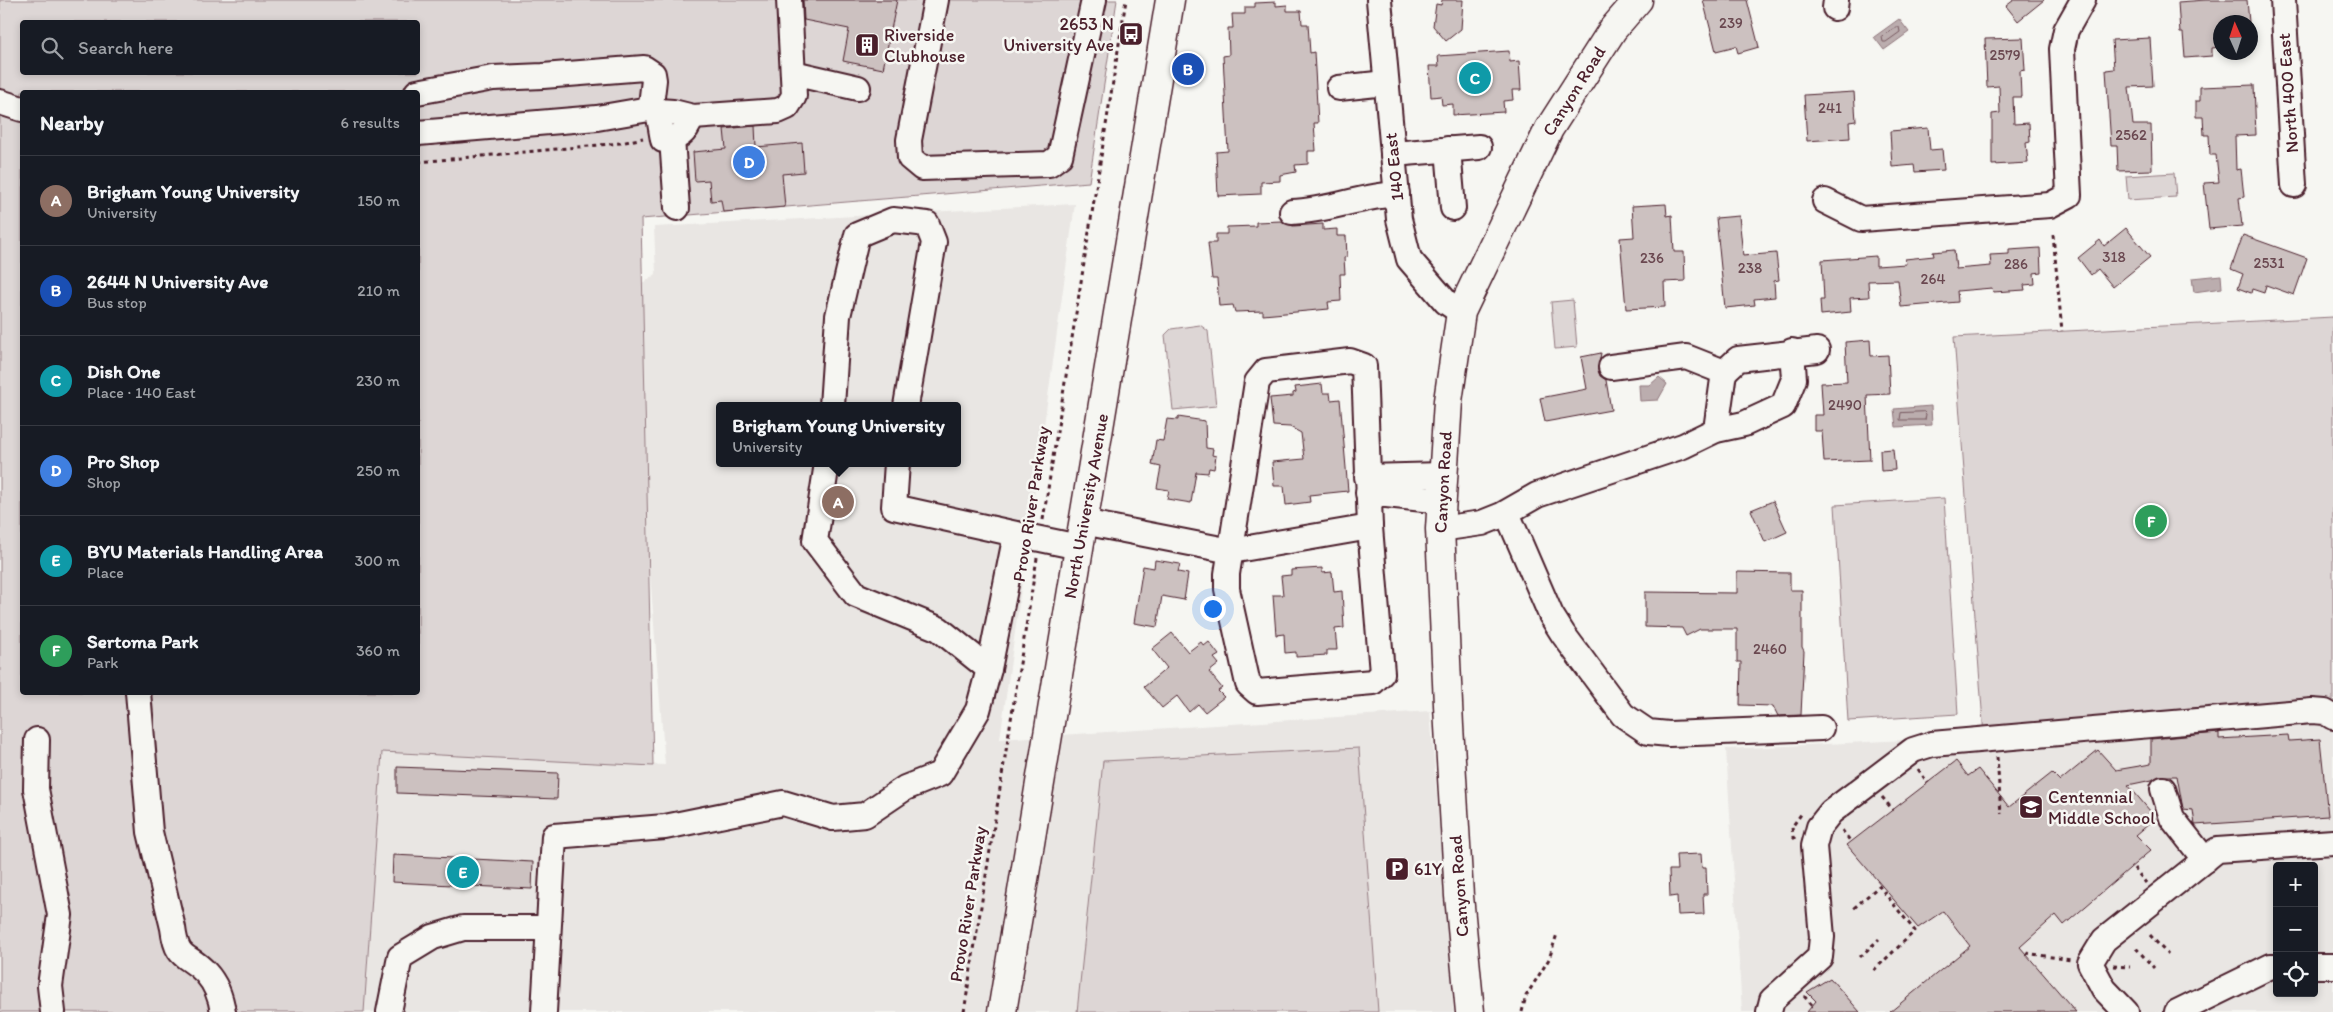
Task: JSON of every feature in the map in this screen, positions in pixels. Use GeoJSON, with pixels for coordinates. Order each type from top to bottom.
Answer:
{"type":"FeatureCollection","features":[{"type":"Feature","properties":{"kind":"main road","name":"North University Avenue"},"geometry":{"type":"LineString","coordinates":[[1002,1012],[1170,0]]}},
{"type":"Feature","properties":{"kind":"main road","name":"Canyon Road"},"geometry":{"type":"LineString","coordinates":[[1470,1012],[1459,896],[1449,733],[1440,529],[1448,401],[1461,312],[1549,129],[1613,29],[1638,0]]}},
{"type":"Feature","properties":{"kind":"street"},"geometry":{"type":"LineString","coordinates":[[420,133],[597,118],[641,112],[649,109],[692,117],[778,111],[787,107],[794,96],[790,0]]}},
{"type":"Feature","properties":{"kind":"street"},"geometry":{"type":"LineString","coordinates":[[936,0],[909,140],[910,158],[922,168],[1049,164],[1060,156],[1094,0]]}},
{"type":"Feature","properties":{"kind":"street","name":"140 East"},"geometry":{"type":"LineString","coordinates":[[1379,0],[1399,219],[1410,259],[1446,302],[1461,312]]}},
{"type":"Feature","properties":{"kind":"street"},"geometry":{"type":"LineString","coordinates":[[1825,201],[1861,218],[2050,205],[2069,195],[2062,50],[2066,30],[2083,0]]}},
{"type":"Feature","properties":{"kind":"street","name":"North 400 East"},"geometry":{"type":"LineString","coordinates":[[2282,0],[2294,185]]}},
{"type":"Feature","properties":{"kind":"street"},"geometry":{"type":"LineString","coordinates":[[420,91],[492,78],[543,76],[652,66],[654,109],[663,140],[672,140],[685,131],[692,117]]}},
{"type":"Feature","properties":{"kind":"street"},"geometry":{"type":"LineString","coordinates":[[793,73],[858,88]]}},
{"type":"Feature","properties":{"kind":"street"},"geometry":{"type":"LineString","coordinates":[[1338,88],[1386,84]]}},
{"type":"Feature","properties":{"kind":"street"},"geometry":{"type":"LineString","coordinates":[[0,102],[20,108]]}},
{"type":"Feature","properties":{"kind":"street"},"geometry":{"type":"LineString","coordinates":[[672,140],[677,208]]}},
{"type":"Feature","properties":{"kind":"street"},"geometry":{"type":"LineString","coordinates":[[1393,154],[1479,147]]}},
{"type":"Feature","properties":{"kind":"street"},"geometry":{"type":"LineString","coordinates":[[1448,150],[1453,208]]}},
{"type":"Feature","properties":{"kind":"street"},"geometry":{"type":"LineString","coordinates":[[1292,212],[1327,209],[1375,195],[1397,194]]}},
{"type":"Feature","properties":{"kind":"street"},"geometry":{"type":"LineString","coordinates":[[832,402],[838,316],[857,235],[893,220],[927,224],[934,242],[907,402]]}},
{"type":"Feature","properties":{"kind":"street"},"geometry":{"type":"LineString","coordinates":[[1716,430],[1724,372],[1738,359],[1792,351],[1817,350]]}},
{"type":"Feature","properties":{"kind":"street"},"geometry":{"type":"LineString","coordinates":[[1440,529],[1482,522],[1508,513],[1538,495],[1683,446],[1716,430],[1744,424],[1783,406],[1794,379],[1792,351]]}},
{"type":"Feature","properties":{"kind":"street"},"geometry":{"type":"LineString","coordinates":[[1611,367],[1686,357],[1724,372]]}},
{"type":"Feature","properties":{"kind":"street"},"geometry":{"type":"LineString","coordinates":[[1350,361],[1364,366],[1367,485],[1382,674],[1373,682],[1257,692],[1248,684],[1227,589],[1257,382],[1266,371],[1350,361]]}},
{"type":"Feature","properties":{"kind":"street"},"geometry":{"type":"LineString","coordinates":[[826,467],[815,541],[856,595],[939,629],[989,669]]}},
{"type":"Feature","properties":{"kind":"street"},"geometry":{"type":"LineString","coordinates":[[898,467],[894,507],[1040,540],[1081,535],[1231,551],[1370,527]]}},
{"type":"Feature","properties":{"kind":"street"},"geometry":{"type":"LineString","coordinates":[[1367,485],[1442,488]]}},
{"type":"Feature","properties":{"kind":"street"},"geometry":{"type":"LineString","coordinates":[[1508,513],[1551,615],[1623,715],[1648,732],[1669,734],[1821,728]]}},
{"type":"Feature","properties":{"kind":"street"},"geometry":{"type":"LineString","coordinates":[[544,1012],[554,836],[665,826],[784,804],[833,818],[864,816],[905,788],[940,774],[978,710],[989,669],[1016,534]]}},
{"type":"Feature","properties":{"kind":"street"},"geometry":{"type":"LineString","coordinates":[[138,695],[150,832],[173,928],[174,942],[180,954],[206,973],[220,995],[223,1012]]}},
{"type":"Feature","properties":{"kind":"street"},"geometry":{"type":"LineString","coordinates":[[1769,1012],[1772,1000],[1820,957],[1822,937],[1814,846],[1819,827],[1831,812],[1913,750],[1932,744],[2312,711],[2325,712],[2333,717]]}},
{"type":"Feature","properties":{"kind":"street"},"geometry":{"type":"LineString","coordinates":[[37,740],[36,789],[60,915],[50,986],[53,1012]]}},
{"type":"Feature","properties":{"kind":"street"},"geometry":{"type":"LineString","coordinates":[[2163,789],[2172,818],[2205,860]]}},
{"type":"Feature","properties":{"kind":"street"},"geometry":{"type":"LineString","coordinates":[[2126,1012],[2104,989],[2090,963],[2104,940],[2217,850],[2333,842]]}},
{"type":"Feature","properties":{"kind":"street"},"geometry":{"type":"LineString","coordinates":[[389,1012],[400,957],[433,937],[463,928],[548,928]]}},
{"type":"Feature","properties":{"kind":"street"},"geometry":{"type":"LineString","coordinates":[[2177,1012],[2273,966]]}},
{"type":"Feature","properties":{"kind":"street"},"geometry":{"type":"LineString","coordinates":[[2318,966],[2333,966]]}},
{"type":"Feature","properties":{"kind":"path","name":"Provo River Parkway"},"geometry":{"type":"LineString","coordinates":[[964,1012],[1126,0]]}},
{"type":"Feature","properties":{"kind":"path"},"geometry":{"type":"LineString","coordinates":[[420,162],[621,143]]}},
{"type":"Feature","properties":{"kind":"path"},"geometry":{"type":"LineString","coordinates":[[2053,235],[2062,331]]}},
{"type":"Feature","properties":{"kind":"path"},"geometry":{"type":"LineString","coordinates":[[1997,754],[2001,814]]}},
{"type":"Feature","properties":{"kind":"path"},"geometry":{"type":"LineString","coordinates":[[1916,767],[1928,783]]}},
{"type":"Feature","properties":{"kind":"path"},"geometry":{"type":"LineString","coordinates":[[1881,796],[1893,810]]}},
{"type":"Feature","properties":{"kind":"path"},"geometry":{"type":"LineString","coordinates":[[1842,830],[1851,842]]}},
{"type":"Feature","properties":{"kind":"path"},"geometry":{"type":"LineString","coordinates":[[2134,868],[2148,885]]}},
{"type":"Feature","properties":{"kind":"path"},"geometry":{"type":"LineString","coordinates":[[1854,908],[1878,886],[1915,931],[1872,972]]}},
{"type":"Feature","properties":{"kind":"path"},"geometry":{"type":"LineString","coordinates":[[1522,1012],[1526,996],[1549,959],[1557,934]]}},
{"type":"Feature","properties":{"kind":"path"},"geometry":{"type":"LineString","coordinates":[[2150,935],[2168,955]]}},
{"type":"Feature","properties":{"kind":"path"},"geometry":{"type":"LineString","coordinates":[[1860,957],[1879,938]]}},
{"type":"Feature","properties":{"kind":"path"},"geometry":{"type":"LineString","coordinates":[[2136,948],[2154,968]]}},
{"type":"Feature","properties":{"kind":"path"},"geometry":{"type":"LineString","coordinates":[[2026,953],[2079,961]]}},
{"type":"Feature","properties":{"kind":"path"},"geometry":{"type":"LineString","coordinates":[[2108,965],[2130,967]]}},
{"type":"Feature","properties":{"kind":"path"},"geometry":{"type":"LineString","coordinates":[[1802,994],[1812,1006]]}},
{"type":"Feature","properties":{"kind":"shaded area"},"geometry":{"type":"Polygon","coordinates":[[[0,0],[1117,0],[1089,182],[641,219],[653,766],[382,752],[364,1012],[0,1012],[0,0]]]}},
{"type":"Feature","properties":{"kind":"shaded area"},"geometry":{"type":"Polygon","coordinates":[[[2174,173],[2176,197],[2128,200],[2126,176],[2174,173]]]}},
{"type":"Feature","properties":{"kind":"shaded area"},"geometry":{"type":"Polygon","coordinates":[[[1075,204],[1000,739],[1430,711],[1454,1012],[362,1012],[382,752],[665,765],[628,293],[656,274],[654,227],[1075,204]]]}},
{"type":"Feature","properties":{"kind":"shaded area"},"geometry":{"type":"Polygon","coordinates":[[[1573,300],[1577,347],[1555,349],[1551,302],[1573,300]]]}},
{"type":"Feature","properties":{"kind":"shaded area"},"geometry":{"type":"Polygon","coordinates":[[[2333,317],[2333,709],[1984,736],[1954,337],[2333,317]]]}},
{"type":"Feature","properties":{"kind":"shaded area"},"geometry":{"type":"Polygon","coordinates":[[[1200,325],[1208,331],[1216,406],[1173,410],[1165,335],[1171,329],[1200,325]]]}},
{"type":"Feature","properties":{"kind":"shaded area"},"geometry":{"type":"Polygon","coordinates":[[[1944,498],[1958,714],[1848,721],[1835,505],[1944,498]]]}},
{"type":"Feature","properties":{"kind":"shaded area","name":"Centennial Middle School"},"geometry":{"type":"Polygon","coordinates":[[[2333,709],[2333,1012],[1742,1012],[1726,749],[1985,736],[2333,709]]]}},
{"type":"Feature","properties":{"kind":"shaded area"},"geometry":{"type":"Polygon","coordinates":[[[1359,748],[1378,1012],[1077,1012],[1103,761],[1359,748]]]}},
{"type":"Feature","properties":{"kind":"water"},"geometry":{"type":"Polygon","coordinates":[[[1899,19],[1909,32],[1884,50],[1874,37],[1899,19]]]}},
{"type":"Feature","properties":{"kind":"water"},"geometry":{"type":"Polygon","coordinates":[[[2221,275],[2222,288],[2194,292],[2192,278],[2221,275]]]}},
{"type":"Feature","properties":{"kind":"water"},"geometry":{"type":"Polygon","coordinates":[[[1659,377],[1667,384],[1658,400],[1640,401],[1639,385],[1650,385],[1659,377]]]}},
{"type":"Feature","properties":{"kind":"water"},"geometry":{"type":"Polygon","coordinates":[[[1931,406],[1932,425],[1896,427],[1894,409],[1931,406]]]}},
{"type":"Feature","properties":{"kind":"building","name":"Riverside Clubhouse"},"geometry":{"type":"Polygon","coordinates":[[[803,0],[897,0],[883,69],[843,61],[849,29],[804,20],[803,0]]]}},
{"type":"Feature","properties":{"kind":"building"},"geometry":{"type":"Polygon","coordinates":[[[1442,0],[1463,0],[1461,29],[1446,41],[1433,26],[1436,4],[1441,5],[1442,0]]]}},
{"type":"Feature","properties":{"kind":"building"},"geometry":{"type":"Polygon","coordinates":[[[1703,0],[1747,0],[1759,47],[1738,53],[1736,46],[1716,51],[1703,0]]]}},
{"type":"Feature","properties":{"kind":"building"},"geometry":{"type":"Polygon","coordinates":[[[2014,0],[2044,0],[2018,21],[2006,6],[2014,0]]]}},
{"type":"Feature","properties":{"kind":"building"},"geometry":{"type":"Polygon","coordinates":[[[2247,0],[2248,15],[2213,15],[2212,56],[2185,58],[2183,33],[2180,33],[2178,2],[2247,0]]]}},
{"type":"Feature","properties":{"kind":"building"},"geometry":{"type":"Polygon","coordinates":[[[1276,2],[1276,6],[1287,5],[1287,11],[1301,11],[1302,24],[1308,24],[1310,53],[1314,52],[1318,123],[1314,123],[1316,151],[1308,151],[1308,164],[1295,165],[1296,172],[1280,175],[1280,181],[1261,182],[1261,194],[1218,196],[1216,152],[1228,151],[1223,56],[1229,55],[1228,28],[1233,28],[1232,14],[1245,14],[1245,7],[1255,7],[1255,3],[1276,2]]]}},
{"type":"Feature","properties":{"kind":"building"},"geometry":{"type":"Polygon","coordinates":[[[2023,38],[2025,70],[2020,71],[2021,97],[2013,97],[2014,124],[2029,123],[2030,142],[2026,143],[2028,163],[1992,165],[1992,114],[2000,113],[1999,86],[1987,87],[1985,39],[2023,38]]]}},
{"type":"Feature","properties":{"kind":"building"},"geometry":{"type":"Polygon","coordinates":[[[2150,38],[2153,86],[2129,87],[2133,125],[2151,125],[2152,170],[2118,171],[2117,145],[2111,145],[2106,70],[2114,69],[2112,40],[2150,38]]]}},
{"type":"Feature","properties":{"kind":"building"},"geometry":{"type":"Polygon","coordinates":[[[1509,51],[1510,62],[1519,61],[1521,90],[1512,90],[1513,100],[1503,101],[1504,112],[1453,115],[1453,104],[1442,105],[1441,96],[1431,97],[1429,66],[1439,66],[1438,56],[1509,51]]]}},
{"type":"Feature","properties":{"kind":"building"},"geometry":{"type":"Polygon","coordinates":[[[2254,85],[2256,135],[2235,136],[2236,170],[2241,169],[2244,197],[2239,198],[2242,226],[2209,229],[2204,183],[2219,182],[2216,155],[2210,155],[2209,135],[2204,135],[2203,117],[2196,117],[2196,101],[2200,101],[2200,87],[2254,85]]]}},
{"type":"Feature","properties":{"kind":"building"},"geometry":{"type":"Polygon","coordinates":[[[1854,92],[1856,121],[1849,122],[1850,138],[1807,141],[1804,95],[1854,92]]]}},
{"type":"Feature","properties":{"kind":"building"},"geometry":{"type":"Polygon","coordinates":[[[755,126],[756,147],[802,143],[804,172],[782,174],[785,207],[723,212],[721,200],[711,201],[709,180],[695,181],[693,152],[726,149],[724,129],[755,126]]]}},
{"type":"Feature","properties":{"kind":"building"},"geometry":{"type":"Polygon","coordinates":[[[1928,128],[1930,150],[1942,149],[1944,170],[1915,172],[1914,165],[1892,167],[1890,131],[1928,128]]]}},
{"type":"Feature","properties":{"kind":"building"},"geometry":{"type":"Polygon","coordinates":[[[1666,204],[1667,216],[1672,215],[1674,252],[1684,252],[1685,281],[1664,282],[1665,307],[1626,309],[1620,238],[1634,237],[1632,206],[1666,204]]]}},
{"type":"Feature","properties":{"kind":"building"},"geometry":{"type":"Polygon","coordinates":[[[1739,216],[1743,256],[1776,253],[1779,280],[1774,281],[1775,297],[1754,299],[1755,305],[1725,308],[1716,218],[1739,216]]]}},
{"type":"Feature","properties":{"kind":"building"},"geometry":{"type":"Polygon","coordinates":[[[1282,221],[1293,226],[1323,224],[1323,230],[1337,229],[1337,236],[1346,236],[1347,257],[1344,258],[1345,274],[1340,274],[1341,301],[1328,302],[1329,309],[1263,315],[1263,311],[1235,312],[1233,305],[1219,306],[1217,279],[1212,279],[1208,243],[1216,243],[1216,234],[1227,234],[1227,227],[1256,226],[1256,222],[1282,221]]]}},
{"type":"Feature","properties":{"kind":"building"},"geometry":{"type":"Polygon","coordinates":[[[2126,228],[2150,257],[2113,287],[2098,269],[2091,275],[2078,258],[2100,240],[2104,246],[2126,228]]]}},
{"type":"Feature","properties":{"kind":"building"},"geometry":{"type":"Polygon","coordinates":[[[2243,235],[2307,258],[2294,295],[2266,285],[2264,293],[2252,289],[2251,293],[2238,288],[2243,274],[2231,269],[2243,235]]]}},
{"type":"Feature","properties":{"kind":"building"},"geometry":{"type":"Polygon","coordinates":[[[2040,248],[2041,272],[2034,273],[2035,284],[2024,285],[2025,290],[1993,292],[1992,288],[1957,291],[1958,302],[1901,307],[1898,280],[1868,281],[1869,297],[1850,298],[1851,312],[1821,315],[1820,300],[1824,300],[1822,260],[1876,256],[1876,266],[1906,264],[1905,259],[1934,256],[1933,252],[1954,250],[1956,269],[1991,266],[1990,255],[2009,254],[2009,250],[2040,248]]]}},
{"type":"Feature","properties":{"kind":"building"},"geometry":{"type":"Polygon","coordinates":[[[1870,340],[1871,356],[1888,355],[1890,394],[1867,395],[1870,460],[1824,462],[1822,431],[1814,431],[1814,415],[1823,415],[1821,383],[1847,382],[1845,342],[1870,340]]]}},
{"type":"Feature","properties":{"kind":"building"},"geometry":{"type":"Polygon","coordinates":[[[1601,353],[1598,369],[1600,376],[1606,380],[1611,410],[1545,422],[1540,398],[1587,389],[1581,357],[1601,353]]]}},
{"type":"Feature","properties":{"kind":"building"},"geometry":{"type":"Polygon","coordinates":[[[1322,384],[1323,393],[1330,393],[1331,400],[1340,399],[1348,491],[1309,495],[1310,502],[1286,505],[1284,486],[1274,486],[1272,462],[1304,459],[1301,433],[1290,427],[1273,426],[1270,398],[1293,396],[1293,393],[1296,392],[1295,387],[1322,384]]]}},
{"type":"Feature","properties":{"kind":"building"},"geometry":{"type":"Polygon","coordinates":[[[1178,417],[1205,421],[1206,448],[1213,449],[1212,455],[1216,456],[1214,469],[1209,468],[1208,473],[1196,472],[1191,503],[1167,499],[1169,490],[1157,488],[1161,467],[1152,465],[1156,440],[1163,441],[1167,419],[1178,420],[1178,417]]]}},
{"type":"Feature","properties":{"kind":"building"},"geometry":{"type":"Polygon","coordinates":[[[1893,449],[1895,470],[1881,471],[1880,450],[1893,449]]]}},
{"type":"Feature","properties":{"kind":"building"},"geometry":{"type":"Polygon","coordinates":[[[1773,501],[1787,532],[1765,542],[1751,510],[1773,501]]]}},
{"type":"Feature","properties":{"kind":"building"},"geometry":{"type":"Polygon","coordinates":[[[1155,560],[1180,564],[1178,572],[1188,574],[1184,600],[1162,596],[1157,627],[1134,623],[1143,566],[1154,568],[1155,560]]]}},
{"type":"Feature","properties":{"kind":"building"},"geometry":{"type":"Polygon","coordinates":[[[1322,568],[1322,573],[1332,572],[1334,592],[1342,591],[1344,628],[1335,629],[1337,650],[1327,650],[1327,655],[1296,657],[1296,652],[1285,653],[1284,634],[1276,635],[1273,595],[1283,595],[1281,576],[1291,575],[1291,570],[1322,568]]]}},
{"type":"Feature","properties":{"kind":"building"},"geometry":{"type":"Polygon","coordinates":[[[1737,572],[1790,573],[1790,590],[1802,590],[1802,647],[1804,651],[1801,715],[1778,716],[1773,706],[1740,705],[1741,662],[1737,662],[1737,629],[1700,629],[1686,636],[1682,628],[1645,627],[1645,592],[1737,593],[1737,572]]]}},
{"type":"Feature","properties":{"kind":"building"},"geometry":{"type":"Polygon","coordinates":[[[1172,633],[1188,652],[1201,642],[1204,646],[1209,642],[1219,655],[1214,658],[1219,664],[1209,672],[1222,688],[1218,691],[1224,697],[1205,712],[1198,704],[1189,712],[1177,696],[1162,708],[1144,687],[1167,668],[1152,649],[1172,633]]]}},
{"type":"Feature","properties":{"kind":"building","name":"Centennial Middle School"},"geometry":{"type":"Polygon","coordinates":[[[2219,733],[2219,739],[2288,735],[2289,741],[2320,739],[2328,816],[2195,825],[2193,810],[2183,809],[2177,776],[2159,776],[2152,780],[2128,785],[2156,818],[2136,835],[2151,850],[2064,925],[2056,915],[2020,947],[2076,1012],[1890,1012],[1970,946],[1943,911],[1918,928],[1847,845],[1956,761],[1968,776],[1978,769],[2009,807],[2052,773],[2060,781],[2098,750],[2116,770],[2151,764],[2151,739],[2219,733]]]}},
{"type":"Feature","properties":{"kind":"building"},"geometry":{"type":"Polygon","coordinates":[[[397,767],[558,773],[557,799],[397,793],[397,767]]]}},
{"type":"Feature","properties":{"kind":"building"},"geometry":{"type":"Polygon","coordinates":[[[1701,854],[1702,868],[1706,868],[1707,894],[1703,894],[1704,914],[1678,915],[1677,896],[1670,897],[1669,870],[1677,870],[1676,855],[1701,854]]]}},
{"type":"Feature","properties":{"kind":"building"},"geometry":{"type":"Polygon","coordinates":[[[393,855],[533,862],[532,889],[392,882],[393,855]]]}},
{"type":"Feature","properties":{"kind":"building"},"geometry":{"type":"Polygon","coordinates":[[[1830,978],[1860,1012],[1807,1012],[1816,1001],[1807,992],[1830,978]]]}},
{"type":"Feature","properties":{"kind":"place","name":"2653 N University Ave"},"geometry":{"type":"Point","coordinates":[1131,34]}},
{"type":"Feature","properties":{"kind":"place","name":"Riverside Clubhouse"},"geometry":{"type":"Point","coordinates":[867,45]}},
{"type":"Feature","properties":{"kind":"place","name":"2644 N University Ave"},"geometry":{"type":"Point","coordinates":[1188,69]}},
{"type":"Feature","properties":{"kind":"place","name":"Dish One"},"geometry":{"type":"Point","coordinates":[1475,78]}},
{"type":"Feature","properties":{"kind":"place","name":"Pro Shop"},"geometry":{"type":"Point","coordinates":[749,162]}},
{"type":"Feature","properties":{"kind":"place","name":"Brigham Young University"},"geometry":{"type":"Point","coordinates":[838,502]}},
{"type":"Feature","properties":{"kind":"place","name":"Sertoma Park"},"geometry":{"type":"Point","coordinates":[2151,521]}},
{"type":"Feature","properties":{"kind":"place","name":"Centennial Middle School"},"geometry":{"type":"Point","coordinates":[2031,807]}},
{"type":"Feature","properties":{"kind":"place","name":"61Y"},"geometry":{"type":"Point","coordinates":[1397,869]}},
{"type":"Feature","properties":{"kind":"place","name":"BYU Materials Handling Area"},"geometry":{"type":"Point","coordinates":[463,872]}}]}
